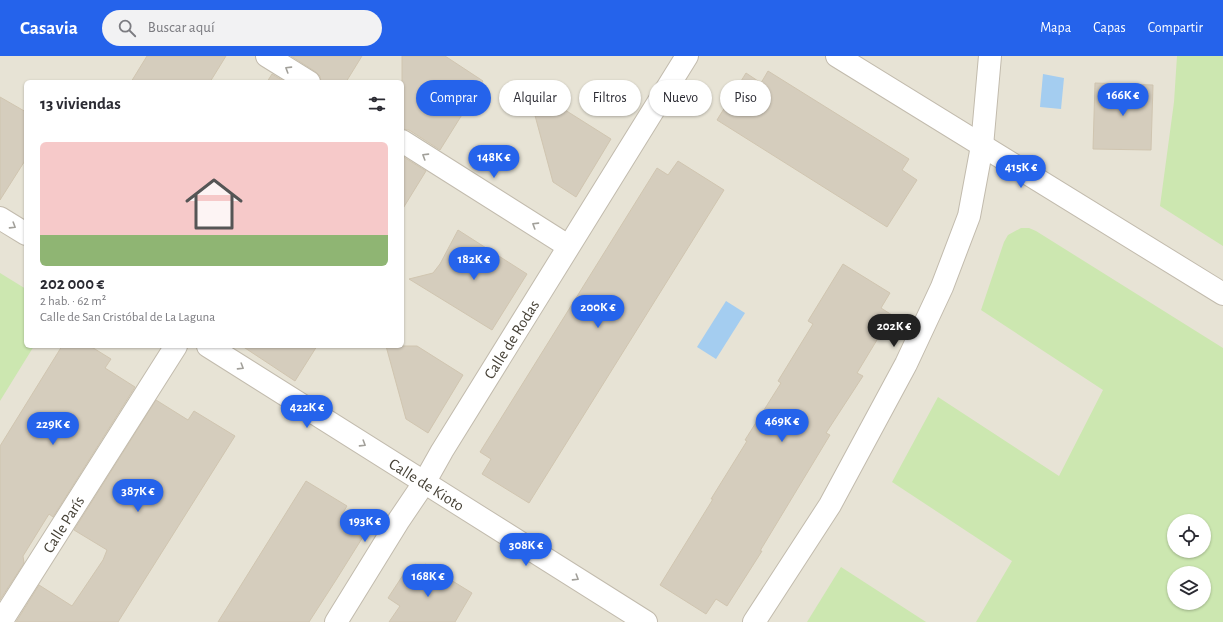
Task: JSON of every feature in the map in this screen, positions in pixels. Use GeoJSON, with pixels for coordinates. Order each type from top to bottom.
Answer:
{"type":"FeatureCollection","features":[{"type":"Feature","properties":{"kind":"street"},"geometry":{"type":"LineString","coordinates":[[267,56],[306,80]]}},
{"type":"Feature","properties":{"kind":"street","name":"Calle de Rodas"},"geometry":{"type":"LineString","coordinates":[[336,622],[399,520],[424,483],[442,451],[568,246],[687,56]]}},
{"type":"Feature","properties":{"kind":"street"},"geometry":{"type":"LineString","coordinates":[[837,56],[1223,294]]}},
{"type":"Feature","properties":{"kind":"street"},"geometry":{"type":"LineString","coordinates":[[754,622],[830,505],[906,364],[942,287],[969,216],[982,146],[990,56]]}},
{"type":"Feature","properties":{"kind":"street"},"geometry":{"type":"LineString","coordinates":[[404,142],[568,246]]}},
{"type":"Feature","properties":{"kind":"street"},"geometry":{"type":"LineString","coordinates":[[0,218],[24,233]]}},
{"type":"Feature","properties":{"kind":"street","name":"Calle París"},"geometry":{"type":"LineString","coordinates":[[1,622],[175,348]]}},
{"type":"Feature","properties":{"kind":"street","name":"Calle de Kioto"},"geometry":{"type":"LineString","coordinates":[[211,348],[646,622]]}},
{"type":"Feature","properties":{"kind":"shaded area"},"geometry":{"type":"Polygon","coordinates":[[[0,56],[1223,56],[1223,622],[0,622],[0,56]]]}},
{"type":"Feature","properties":{"kind":"green space"},"geometry":{"type":"Polygon","coordinates":[[[1177,56],[1223,56],[1223,246],[1160,206],[1174,102],[1177,56]]]}},
{"type":"Feature","properties":{"kind":"green space"},"geometry":{"type":"Polygon","coordinates":[[[1021,228],[1029,228],[1036,231],[1223,348],[1223,622],[976,622],[1012,561],[892,482],[938,397],[1059,476],[1103,390],[981,310],[1004,242],[1008,235],[1021,228]]]}},
{"type":"Feature","properties":{"kind":"green space"},"geometry":{"type":"Polygon","coordinates":[[[0,273],[24,288],[24,348],[33,348],[0,401],[0,273]]]}},
{"type":"Feature","properties":{"kind":"green space"},"geometry":{"type":"Polygon","coordinates":[[[841,567],[926,622],[807,622],[841,567]]]}},
{"type":"Feature","properties":{"kind":"water"},"geometry":{"type":"Polygon","coordinates":[[[1043,74],[1064,78],[1061,109],[1040,107],[1043,74]]]}},
{"type":"Feature","properties":{"kind":"water"},"geometry":{"type":"Polygon","coordinates":[[[726,301],[745,313],[716,359],[697,347],[726,301]]]}},
{"type":"Feature","properties":{"kind":"building"},"geometry":{"type":"Polygon","coordinates":[[[147,56],[226,56],[211,80],[132,80],[147,56]]]}},
{"type":"Feature","properties":{"kind":"building"},"geometry":{"type":"Polygon","coordinates":[[[291,56],[362,56],[347,80],[321,80],[320,76],[291,56]]]}},
{"type":"Feature","properties":{"kind":"building"},"geometry":{"type":"Polygon","coordinates":[[[402,56],[445,56],[481,80],[416,80],[416,116],[461,116],[440,150],[409,130],[404,129],[404,80],[402,80],[402,56]]]}},
{"type":"Feature","properties":{"kind":"building"},"geometry":{"type":"Polygon","coordinates":[[[768,71],[909,159],[902,170],[917,180],[887,227],[717,120],[720,115],[771,116],[771,80],[763,80],[768,71]]]}},
{"type":"Feature","properties":{"kind":"building"},"geometry":{"type":"Polygon","coordinates":[[[746,73],[756,80],[742,80],[746,73]]]}},
{"type":"Feature","properties":{"kind":"building"},"geometry":{"type":"Polygon","coordinates":[[[272,74],[282,80],[268,80],[272,74]]]}},
{"type":"Feature","properties":{"kind":"building"},"geometry":{"type":"Polygon","coordinates":[[[1095,83],[1153,85],[1151,150],[1093,149],[1095,83]]]}},
{"type":"Feature","properties":{"kind":"building"},"geometry":{"type":"Polygon","coordinates":[[[0,97],[24,111],[24,162],[0,200],[0,97]]]}},
{"type":"Feature","properties":{"kind":"building"},"geometry":{"type":"Polygon","coordinates":[[[571,114],[611,139],[576,197],[553,182],[535,116],[571,116],[571,114]]]}},
{"type":"Feature","properties":{"kind":"building"},"geometry":{"type":"Polygon","coordinates":[[[404,157],[426,171],[404,207],[404,157]]]}},
{"type":"Feature","properties":{"kind":"building"},"geometry":{"type":"Polygon","coordinates":[[[678,161],[724,190],[529,503],[482,474],[491,459],[480,452],[657,168],[668,175],[678,161]]]}},
{"type":"Feature","properties":{"kind":"building"},"geometry":{"type":"Polygon","coordinates":[[[458,230],[527,274],[492,330],[409,279],[433,273],[440,264],[458,230]]]}},
{"type":"Feature","properties":{"kind":"building"},"geometry":{"type":"Polygon","coordinates":[[[843,264],[890,293],[881,308],[892,315],[857,373],[863,376],[826,433],[830,435],[760,551],[762,551],[727,606],[716,599],[706,614],[660,585],[747,441],[745,440],[781,383],[778,381],[813,324],[808,321],[843,264]]]}},
{"type":"Feature","properties":{"kind":"building"},"geometry":{"type":"Polygon","coordinates":[[[417,346],[463,375],[428,433],[406,419],[387,348],[417,346]]]}},
{"type":"Feature","properties":{"kind":"building"},"geometry":{"type":"Polygon","coordinates":[[[61,348],[93,348],[111,359],[105,368],[135,387],[53,517],[49,514],[23,556],[24,563],[0,600],[0,446],[61,348]]]}},
{"type":"Feature","properties":{"kind":"building"},"geometry":{"type":"Polygon","coordinates":[[[245,348],[316,348],[295,381],[245,348]]]}},
{"type":"Feature","properties":{"kind":"building"},"geometry":{"type":"Polygon","coordinates":[[[156,400],[188,420],[194,411],[235,436],[118,622],[16,622],[39,585],[72,606],[103,560],[107,550],[74,530],[156,400]]]}},
{"type":"Feature","properties":{"kind":"building"},"geometry":{"type":"Polygon","coordinates":[[[306,481],[347,506],[341,516],[366,532],[309,622],[218,622],[306,481]]]}},
{"type":"Feature","properties":{"kind":"building"},"geometry":{"type":"Polygon","coordinates":[[[425,564],[472,593],[455,622],[389,622],[400,606],[388,598],[405,572],[416,579],[425,564]]]}}]}
